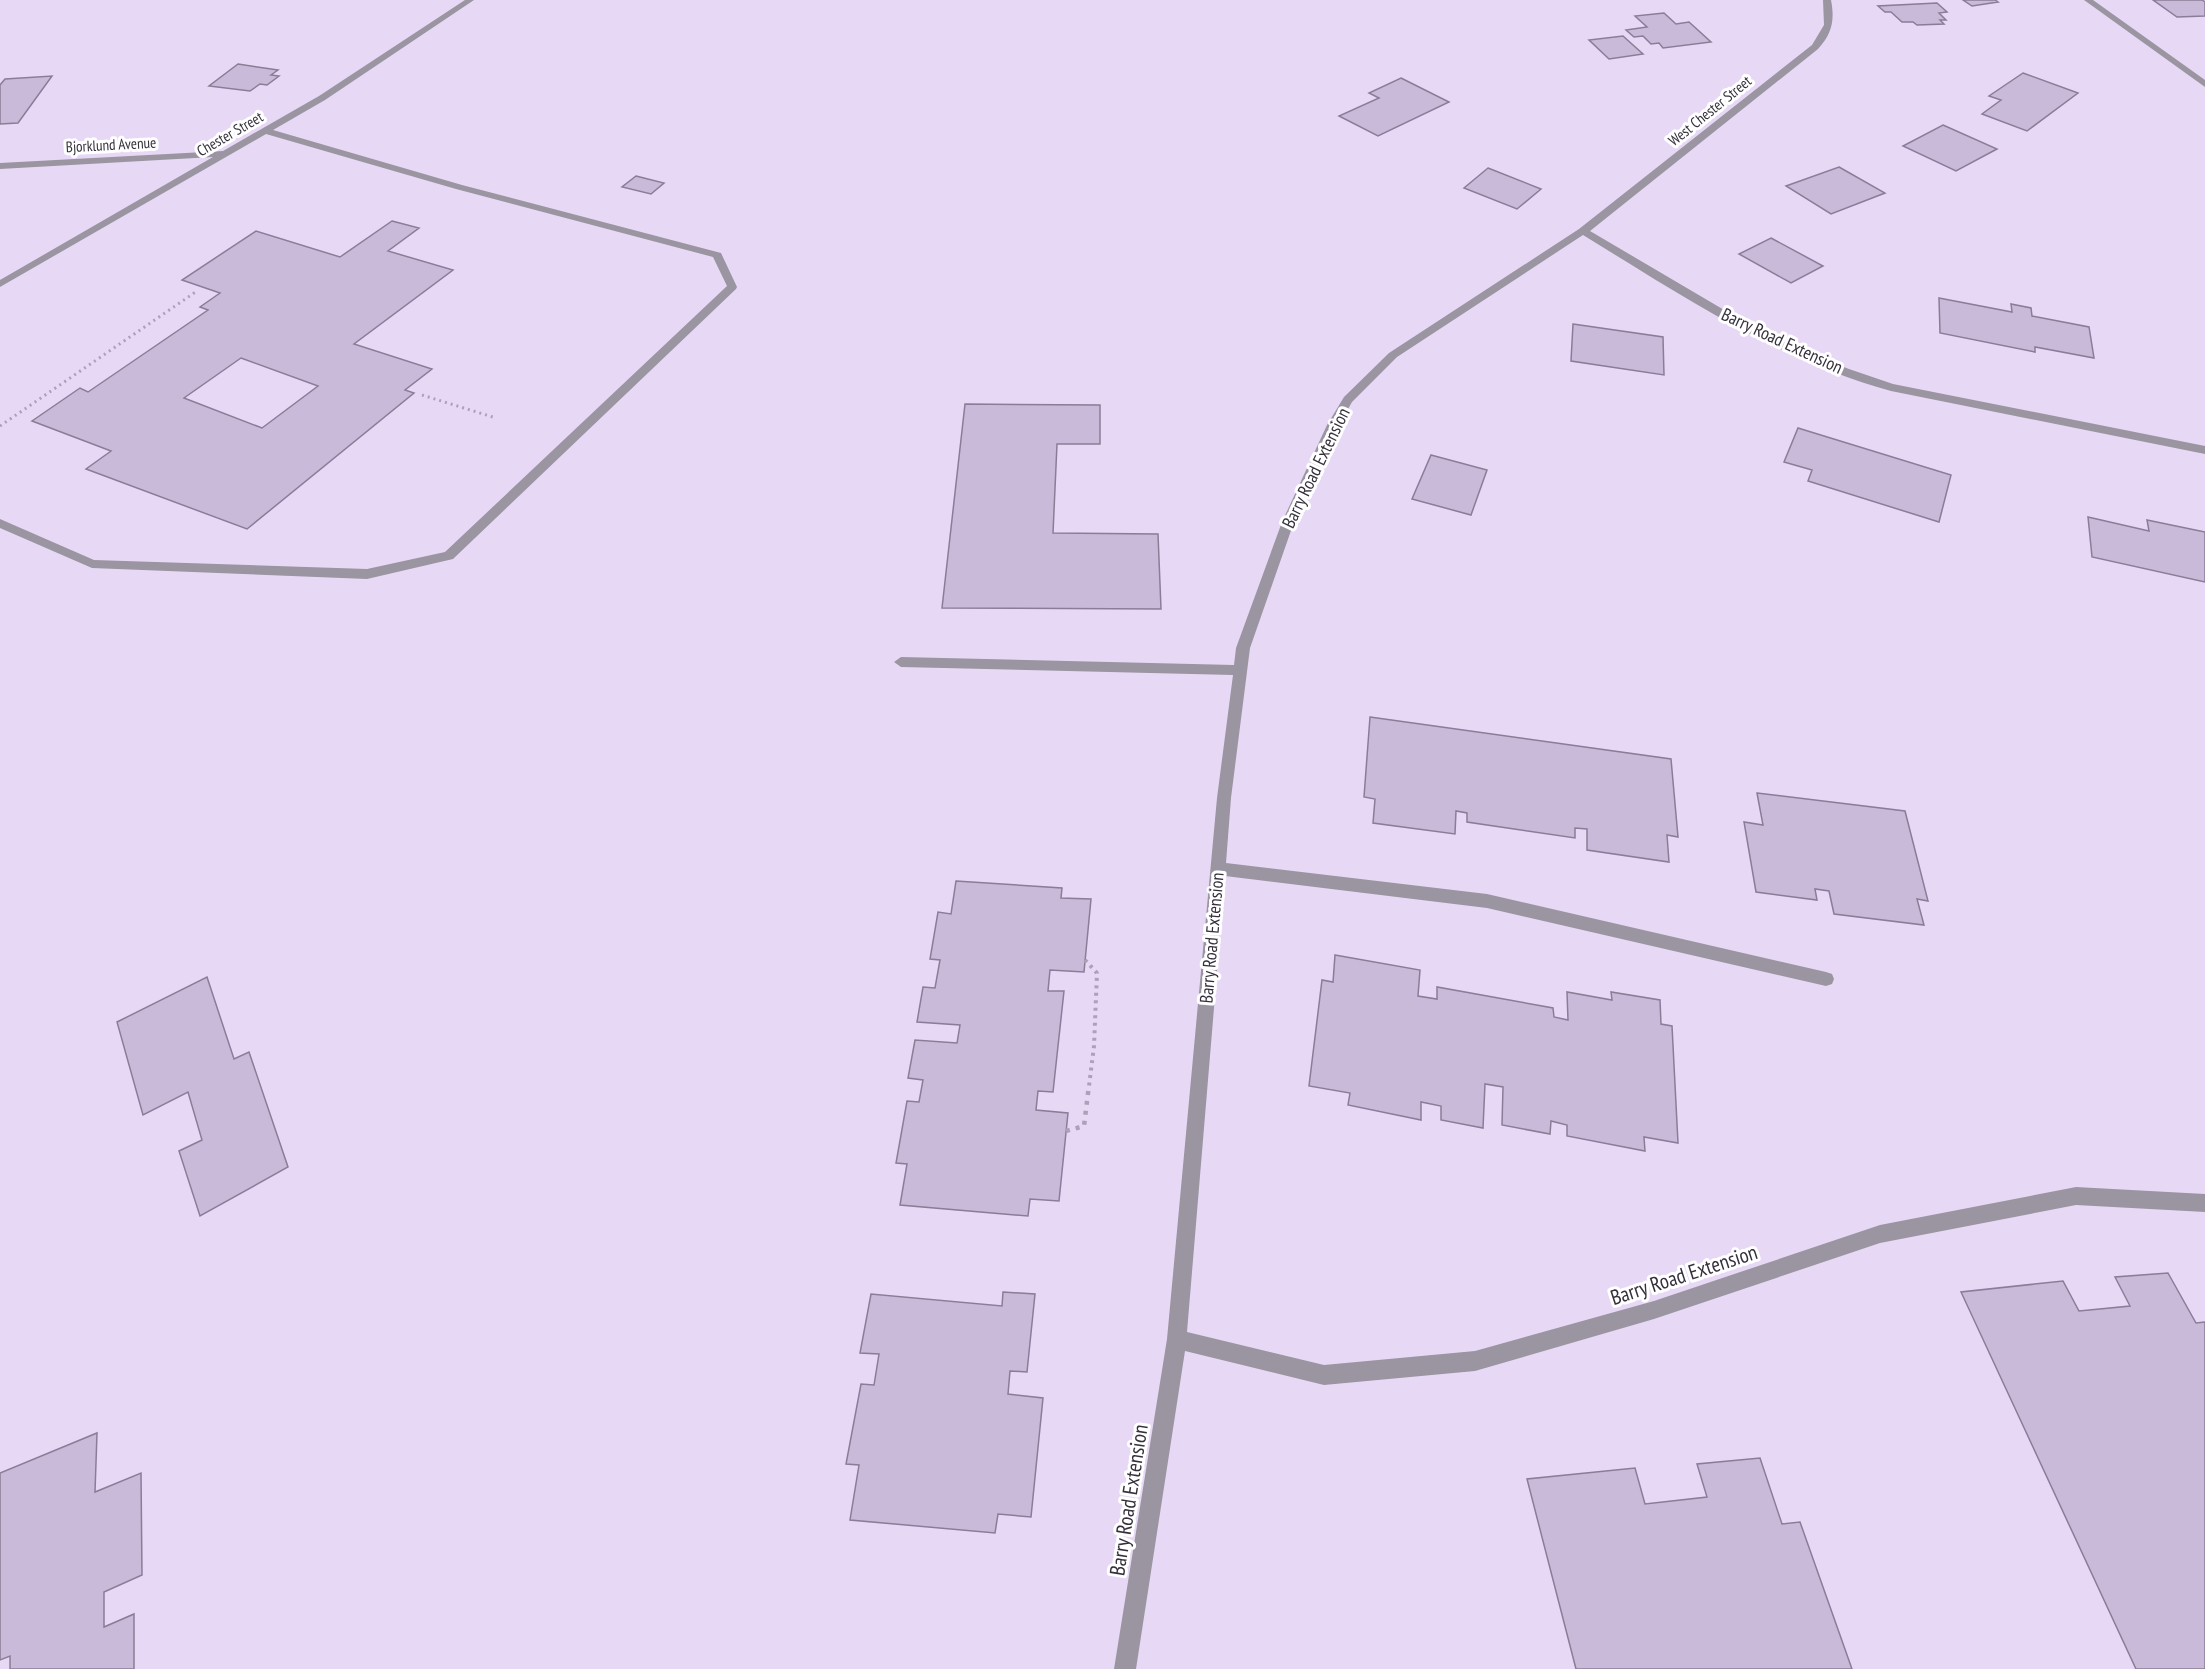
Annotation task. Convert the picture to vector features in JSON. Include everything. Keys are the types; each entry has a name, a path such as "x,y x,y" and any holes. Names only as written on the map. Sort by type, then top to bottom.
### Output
{"street":[{"name":"Chester Street","path":"0,284 322,98 470,0"},
{"name":"West Chester Street","path":"1583,231 1815,47 1830,27 1831,15 1827,0"},
{"path":"2088,0 2205,84"},
{"path":"0,523 92,564 366,574 449,556 732,287 717,255 459,187 265,131"},
{"name":"Bjorklund Avenue","path":"0,166 225,154"},
{"name":"Barry Road Extension","path":"1125,1669 1177,1339 1218,869 1239,670 1243,648 1288,522 1333,424 1348,400 1394,355 1583,231 1752,330 1842,371 1891,387 2205,450"},
{"path":"901,662 1239,670"},
{"path":"1218,869 1487,901 1826,979"},
{"name":"Barry Road Extension","path":"1177,1339 1324,1375 1475,1361 1624,1319 1880,1234 2076,1196 2205,1203"}],"path":[{"path":"0,426 197,291"},
{"path":"422,395 496,418"},
{"path":"1066,1131 1084,1126 1094,1046 1097,973 1085,960"}],"building":[{"path":"1963,0 1995,0 1998,2 1972,6"},
{"path":"2153,0 2202,0 2205,2 2205,16 2177,17"},
{"path":"1937,3 1947,12 1939,13 1946,20 1940,20 1944,24 1917,25 1913,22 1902,22 1891,12 1885,12 1878,6"},
{"path":"1664,13 1676,24 1689,22 1711,42 1663,48 1659,43 1651,44 1643,36 1634,37 1626,30 1647,27 1635,16"},
{"path":"1623,36 1643,54 1609,59 1589,40"},
{"path":"238,64 278,70 271,75 279,76 267,85 260,84 250,91 209,86"},
{"path":"2023,73 2078,93 2027,131 1982,114 2001,100 1989,96"},
{"path":"52,76 18,123 0,124 0,85 5,79"},
{"path":"1401,78 1449,102 1378,136 1339,116 1379,98 1369,93"},
{"path":"1943,125 1997,149 1956,171 1903,146"},
{"path":"1839,167 1885,193 1831,214 1786,186"},
{"path":"1488,168 1541,189 1517,209 1464,188"},
{"path":"636,176 664,183 651,194 622,187"},
{"path":"392,221 419,228 388,251 453,270 354,344 432,369 405,390 414,393 247,529 86,469 111,451 32,421 80,388 88,392 208,310 200,307 220,293 182,280 256,231 340,257","holes":["241,358 318,386 262,428 184,398"]},
{"path":"1771,238 1823,266 1791,283 1739,254"},
{"path":"1939,298 2012,312 2011,304 2031,308 2032,316 2089,327 2094,358 2035,347 2035,352 1940,333"},
{"path":"1573,324 1663,337 1664,375 1571,361"},
{"path":"965,404 1100,405 1100,444 1057,444 1053,533 1158,534 1161,609 942,608"},
{"path":"1798,428 1951,475 1939,522 1808,481 1812,470 1784,462"},
{"path":"1431,455 1487,470 1471,515 1412,499"},
{"path":"2088,517 2149,531 2147,520 2205,532 2205,582 2092,557"},
{"path":"1370,717 1671,759 1678,837 1667,835 1669,862 1587,850 1587,829 1575,828 1575,838 1467,822 1467,813 1456,811 1455,834 1373,823 1375,799 1364,797"},
{"path":"1757,793 1905,811 1928,901 1917,899 1924,925 1834,914 1829,891 1815,889 1817,900 1756,892 1744,822 1763,825"},
{"path":"956,881 1062,888 1061,898 1091,899 1084,972 1050,970 1048,991 1064,991 1053,1092 1038,1091 1036,1110 1068,1113 1059,1201 1030,1199 1028,1216 900,1205 907,1164 896,1163 907,1101 919,1102 923,1080 908,1078 915,1040 957,1043 960,1025 917,1022 923,987 935,988 940,960 930,959 938,912 951,914"},
{"path":"1335,955 1420,970 1418,996 1437,999 1437,987 1553,1008 1554,1017 1568,1020 1567,992 1612,1000 1611,992 1660,1000 1661,1024 1672,1026 1678,1143 1644,1137 1645,1151 1567,1136 1567,1125 1551,1121 1550,1134 1502,1125 1503,1087 1485,1084 1483,1128 1441,1120 1441,1106 1421,1102 1421,1120 1348,1105 1350,1093 1309,1086 1322,980 1333,982"},
{"path":"207,977 234,1059 249,1052 288,1167 200,1216 179,1151 202,1140 188,1092 143,1115 117,1022"},
{"path":"2168,1273 2196,1323 2205,1322 2205,1669 2136,1669 1961,1292 2063,1281 2079,1311 2130,1306 2115,1277"},
{"path":"1003,1292 1035,1294 1027,1372 1010,1371 1008,1394 1043,1398 1031,1517 998,1514 995,1533 850,1520 859,1465 846,1464 861,1384 874,1385 879,1354 860,1353 871,1294 1002,1306"},
{"path":"97,1433 95,1492 141,1473 142,1575 104,1592 104,1627 134,1614 134,1669 10,1669 10,1656 0,1660 0,1473"},
{"path":"1760,1458 1782,1524 1800,1522 1852,1669 1576,1669 1527,1479 1635,1468 1645,1504 1707,1497 1697,1464"}]}
